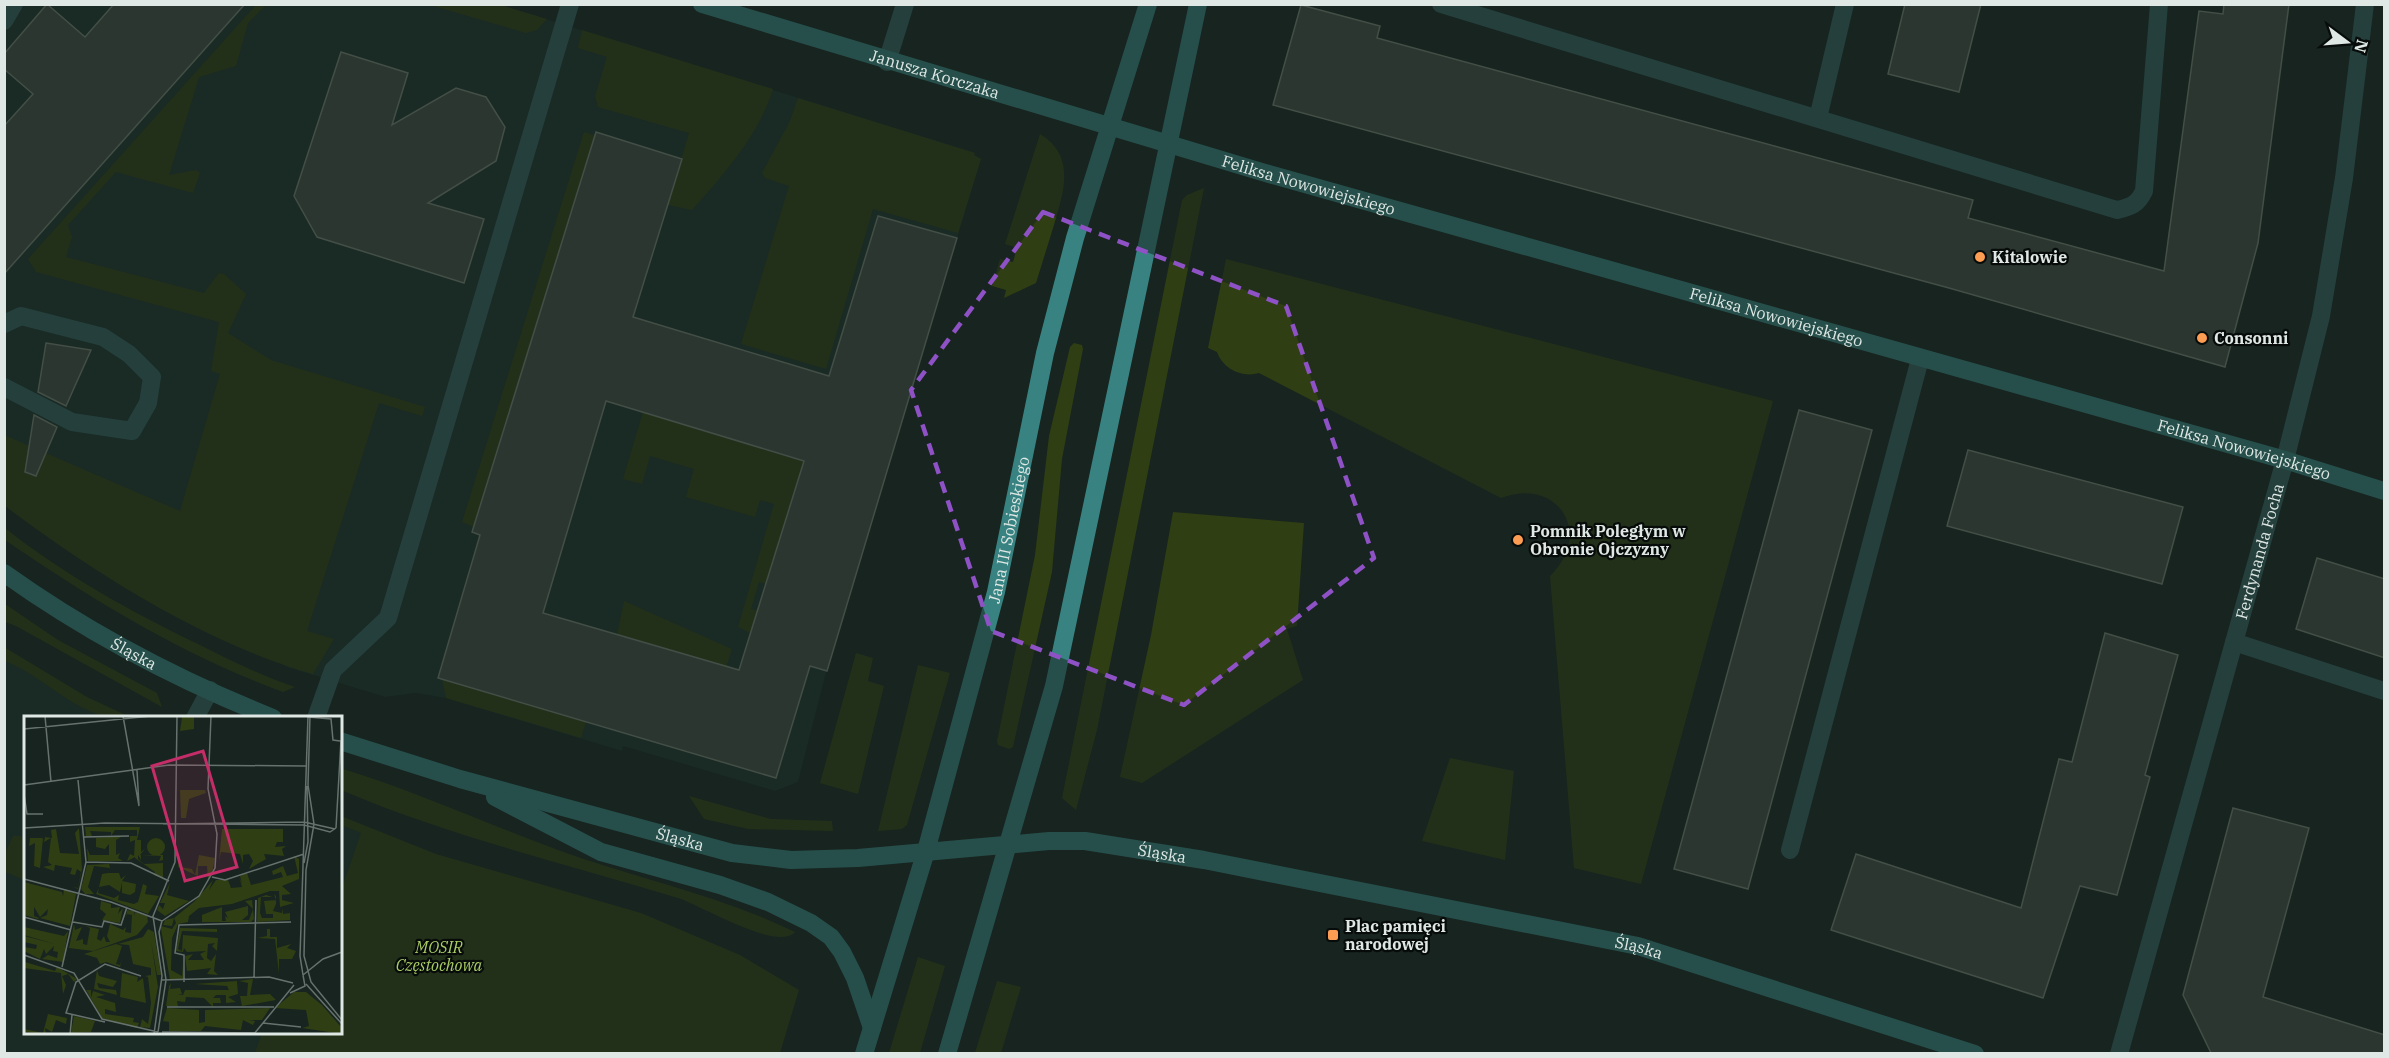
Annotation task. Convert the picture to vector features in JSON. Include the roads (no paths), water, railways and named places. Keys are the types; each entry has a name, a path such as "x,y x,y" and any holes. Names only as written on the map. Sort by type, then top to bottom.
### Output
{"street":[{"path":"4,21 14,4"},
{"path":"316,716 333,670 388,618 570,4"},
{"name":"Janusza Korczaka","path":"702,4 887,62 1166,144"},
{"path":"887,62 905,4"},
{"name":"Jana III Sobieskiego","path":"864,1053 926,851 996,592 1045,353 1075,238 1112,128 1148,4"},
{"path":"947,1053 1009,845 1062,651 1166,144 1198,4"},
{"path":"1441,4 2117,210 2130,207 2139,201 2144,191 2159,4"},
{"path":"1818,118 1845,4"},
{"name":"Ferdynanda Focha","path":"2119,1053 2285,460 2321,316 2344,178 2365,4"},
{"name":"Feliksa Nowowiejskiego","path":"1166,144 2285,460 2385,491"},
{"path":"4,324 21,316 103,337 129,354 152,377 148,403 132,431 72,422 4,387"},
{"path":"1790,850 1920,358"},
{"name":"Śląska","path":"4,573 86,627 153,664 271,716"},
{"path":"2234,642 2385,691"},
{"path":"196,716 210,690"},
{"name":"Śląska","path":"342,742 460,779 732,853 791,860 879,857 926,851 1085,841 1156,852 1638,946 1975,1053"},
{"path":"460,779 601,852 720,885 768,902 811,923 831,937 842,952 855,978 872,1028"}],"place":[{"name":"Kitalowie","path":"1980,257"},
{"name":"Consonni","path":"2202,338"},
{"name":"Pomnik Poległym w Obronie Ojczyzny","path":"1518,540"},
{"name":"Plac pamięci narodowej","path":"1333,935"}],"park label":[{"name":"MOSIR Częstochowa","path":"439,956"}]}
